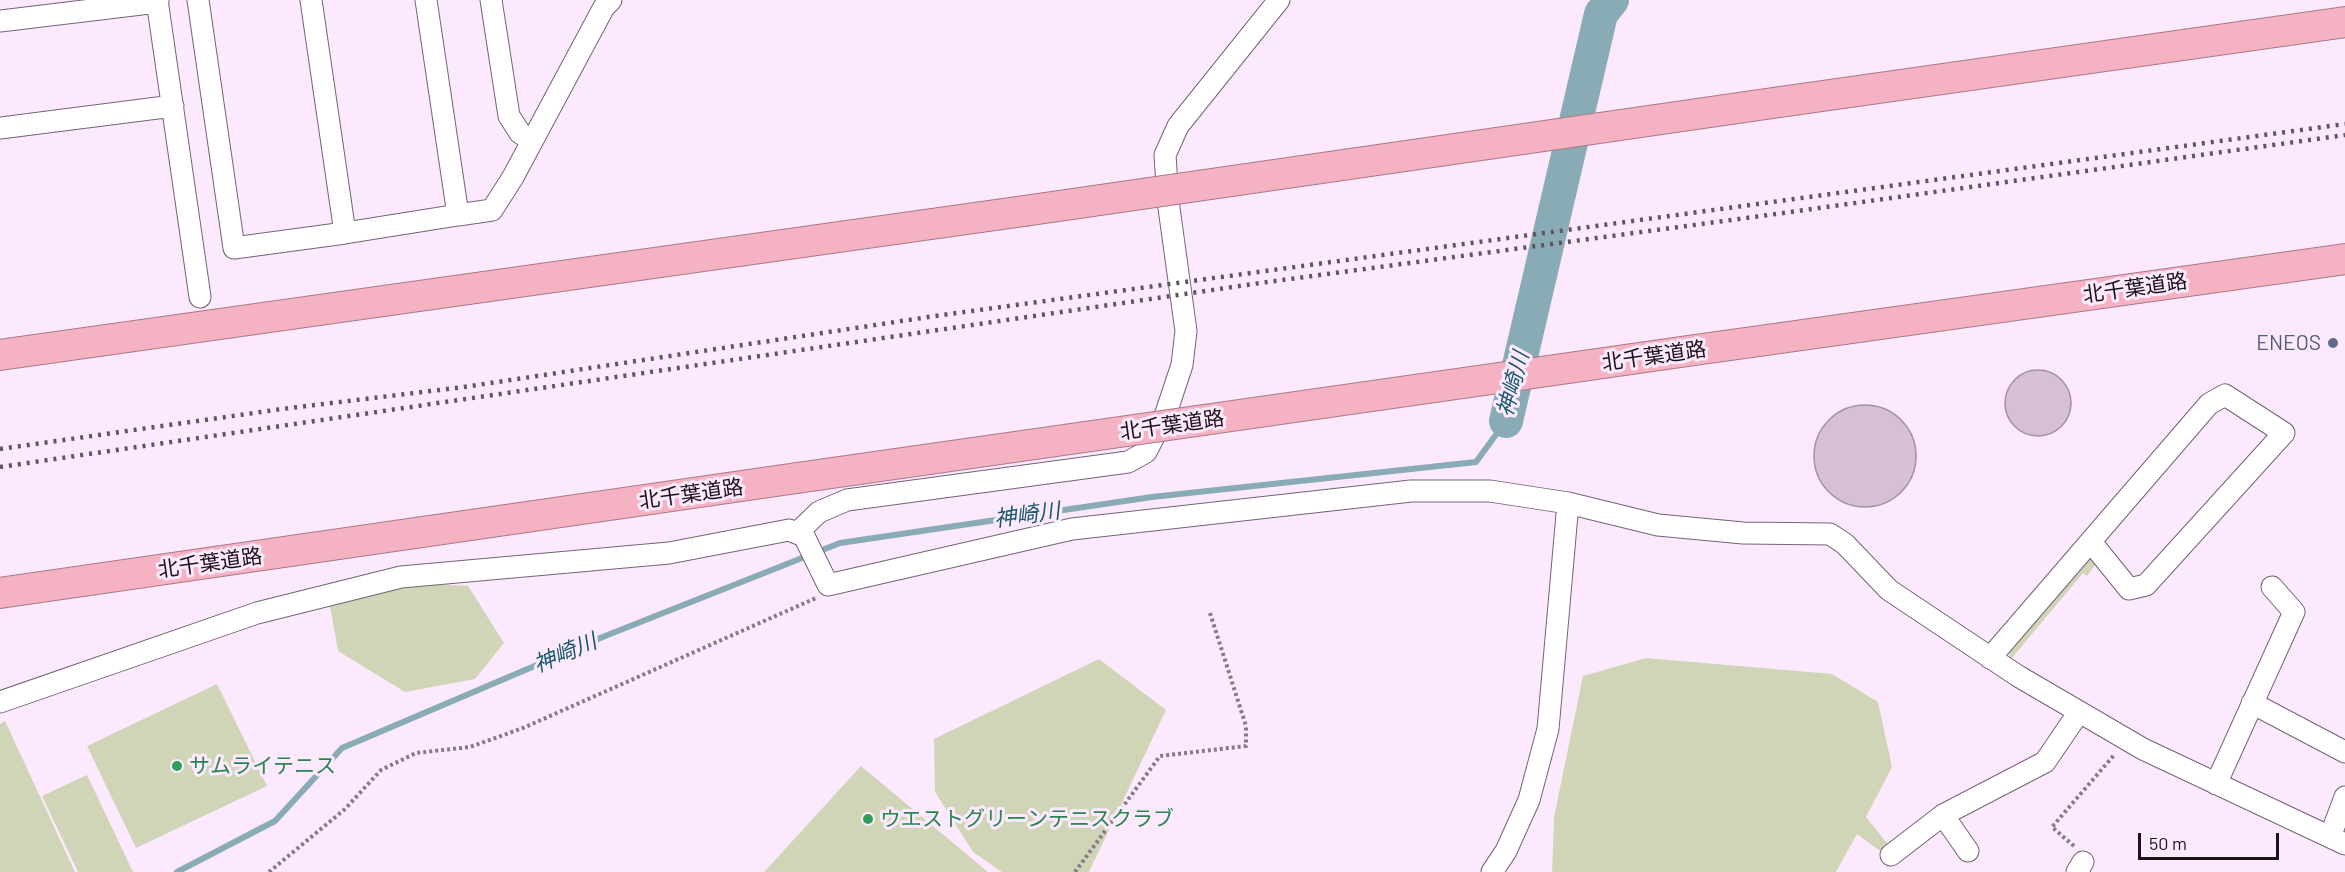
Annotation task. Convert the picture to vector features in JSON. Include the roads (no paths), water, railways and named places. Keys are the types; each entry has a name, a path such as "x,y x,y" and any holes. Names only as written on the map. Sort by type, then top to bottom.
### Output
{"highway":[{"path":"0,356 2345,22"},
{"name":"北千葉道路","path":"0,593 2345,259"}],"street":[{"path":"198,0 234,248 492,210 532,141 604,2"},
{"path":"311,0 345,233"},
{"path":"426,0 458,215"},
{"path":"491,0 509,116 520,133 532,141"},
{"path":"802,537 819,512 847,500 1128,462 1146,452 1166,413 1185,348 1186,331 1168,201 1165,155 1178,126 1278,0"},
{"path":"0,21 158,1 200,297"},
{"path":"0,128 173,106"},
{"path":"1990,658 2209,404 2225,395 2284,434 2146,585 2129,589 2091,542"},
{"path":"0,702 257,613 401,577 669,553 789,530 802,537 828,585 1072,529 1411,491 1490,491 1569,503 1658,525 1743,533 1830,534 1845,544 1889,590 1990,658 2128,740 2338,841 2345,797"},
{"path":"1492,872 1506,851 1529,800 1548,729 1569,503"},
{"path":"2216,784 2294,612 2272,586"},
{"path":"2252,703 2345,752"},
{"path":"1891,855 1943,815 2045,762 2079,712"},
{"path":"1943,815 1968,851"}],"waterway":[{"name":"神崎川","path":"1506,421 1601,14 1612,0"},
{"name":"神崎川","path":"177,872 275,821 342,748 605,636 840,543 1152,497 1476,462 1506,421"}],"railway":[{"path":"0,449 282,409 464,387 935,316 2345,124"},
{"path":"0,467 1260,283 2345,135"}],"place":[{"name":"ENEOS","path":"2333,343"},
{"name":"サムライテニス","path":"177,766"},
{"name":"ウエストグリーンテニスクラブ","path":"868,819"}]}
